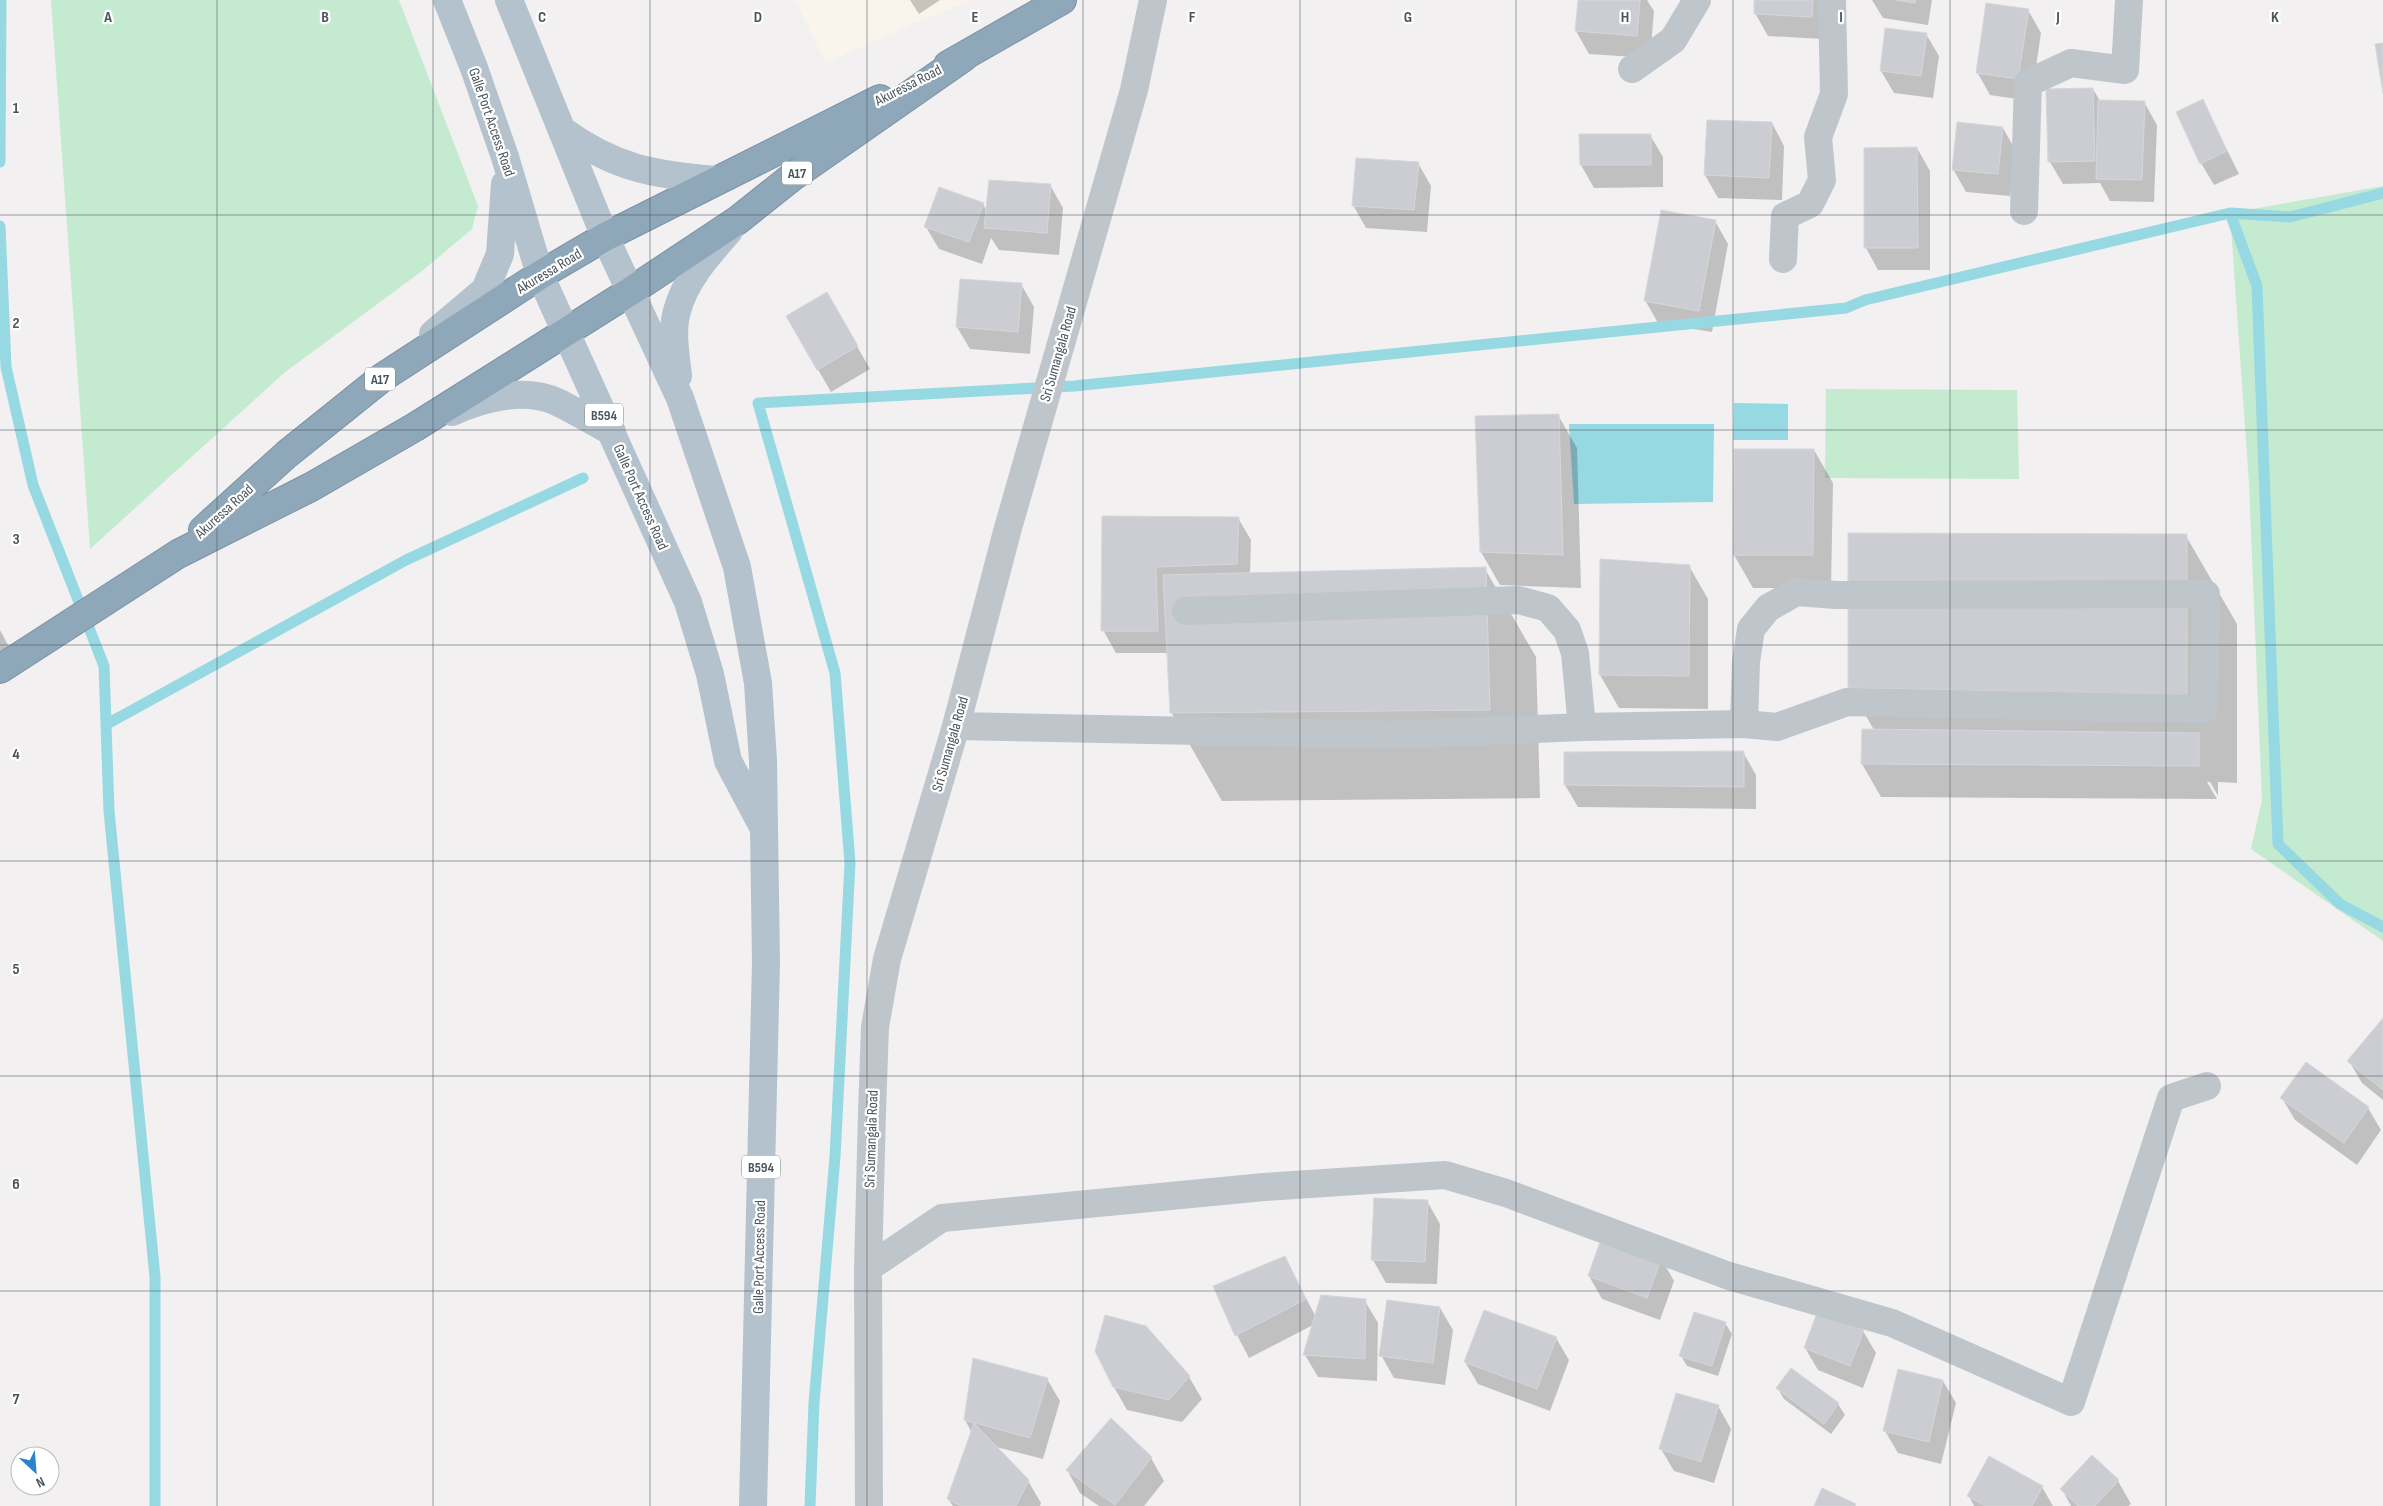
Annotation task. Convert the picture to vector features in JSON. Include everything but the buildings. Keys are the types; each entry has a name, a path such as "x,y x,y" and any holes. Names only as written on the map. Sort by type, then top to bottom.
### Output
{"highway":[{"name":"Akuressa Road","path":"178,554 287,454 382,377 540,275 605,237 964,57 1062,0"},
{"name":"Akuressa Road","path":"0,669 178,554 311,487 415,427 631,291 738,220 792,177 964,57"}],"main road":[{"name":"Galle Port Access Road","path":"447,0 505,157 540,275 688,602 710,674 728,761 764,828"},
{"name":"Galle Port Access Road","path":"509,0 605,237 680,398 737,567 758,683 763,761 766,962 753,1506"},
{"path":"562,130 586,148 632,168 671,176 717,180"},
{"path":"382,377 485,290 500,254 504,218 505,157"},
{"path":"680,398 675,344 676,311 696,269 738,220"},
{"path":"415,427 482,399 520,395 555,401 612,432"}],"street":[{"name":"Sri Sumangala Road","path":"869,1506 868,1268 876,1027 887,959 956,726 1008,528 1062,344 1086,251 1134,90 1153,0"},
{"path":"1632,69 1674,40 1697,0"},
{"path":"1783,259 1785,216 1810,204 1822,180 1818,137 1834,94 1832,0"},
{"path":"2024,211 2028,83 2071,63 2124,70 2129,0"},
{"path":"956,726 1389,735 1582,727 1744,724 1777,726 1847,702 2204,709 2206,594 1836,595 1796,592 1768,608 1751,629 1746,662 1744,724"},
{"path":"1186,611 1518,600 1548,608 1567,630 1575,653 1582,727"},
{"path":"868,1268 942,1218 1264,1187 1445,1175 1506,1193 1729,1276 1892,1323 2071,1402 2171,1098 2207,1086"}],"shaded area":[{"path":"795,0 973,0 916,22 826,63"}],"green space":[{"path":"51,0 399,0 478,206 472,229 422,271 284,373 90,549"},
{"path":"2383,186 2383,941 2251,849 2262,800 2249,484 2230,213"},
{"path":"1826,389 2017,390 2019,479 1825,478"}],"water":[{"path":"1734,403 1788,404 1788,440 1733,440"},
{"path":"1569,424 1714,424 1713,502 1574,504"}],"waterway":[{"path":"0,162 1,0"},
{"path":"810,1506 814,1403 835,1157 850,863 835,673 758,403 1074,386 1846,308 1865,300 2230,213 2290,217 2383,193"},
{"path":"2230,213 2257,286 2278,844 2340,904 2383,927"},
{"path":"0,226 6,367 33,485 104,666 109,811 155,1277 155,1506"},
{"path":"107,724 406,560 583,478"}]}
